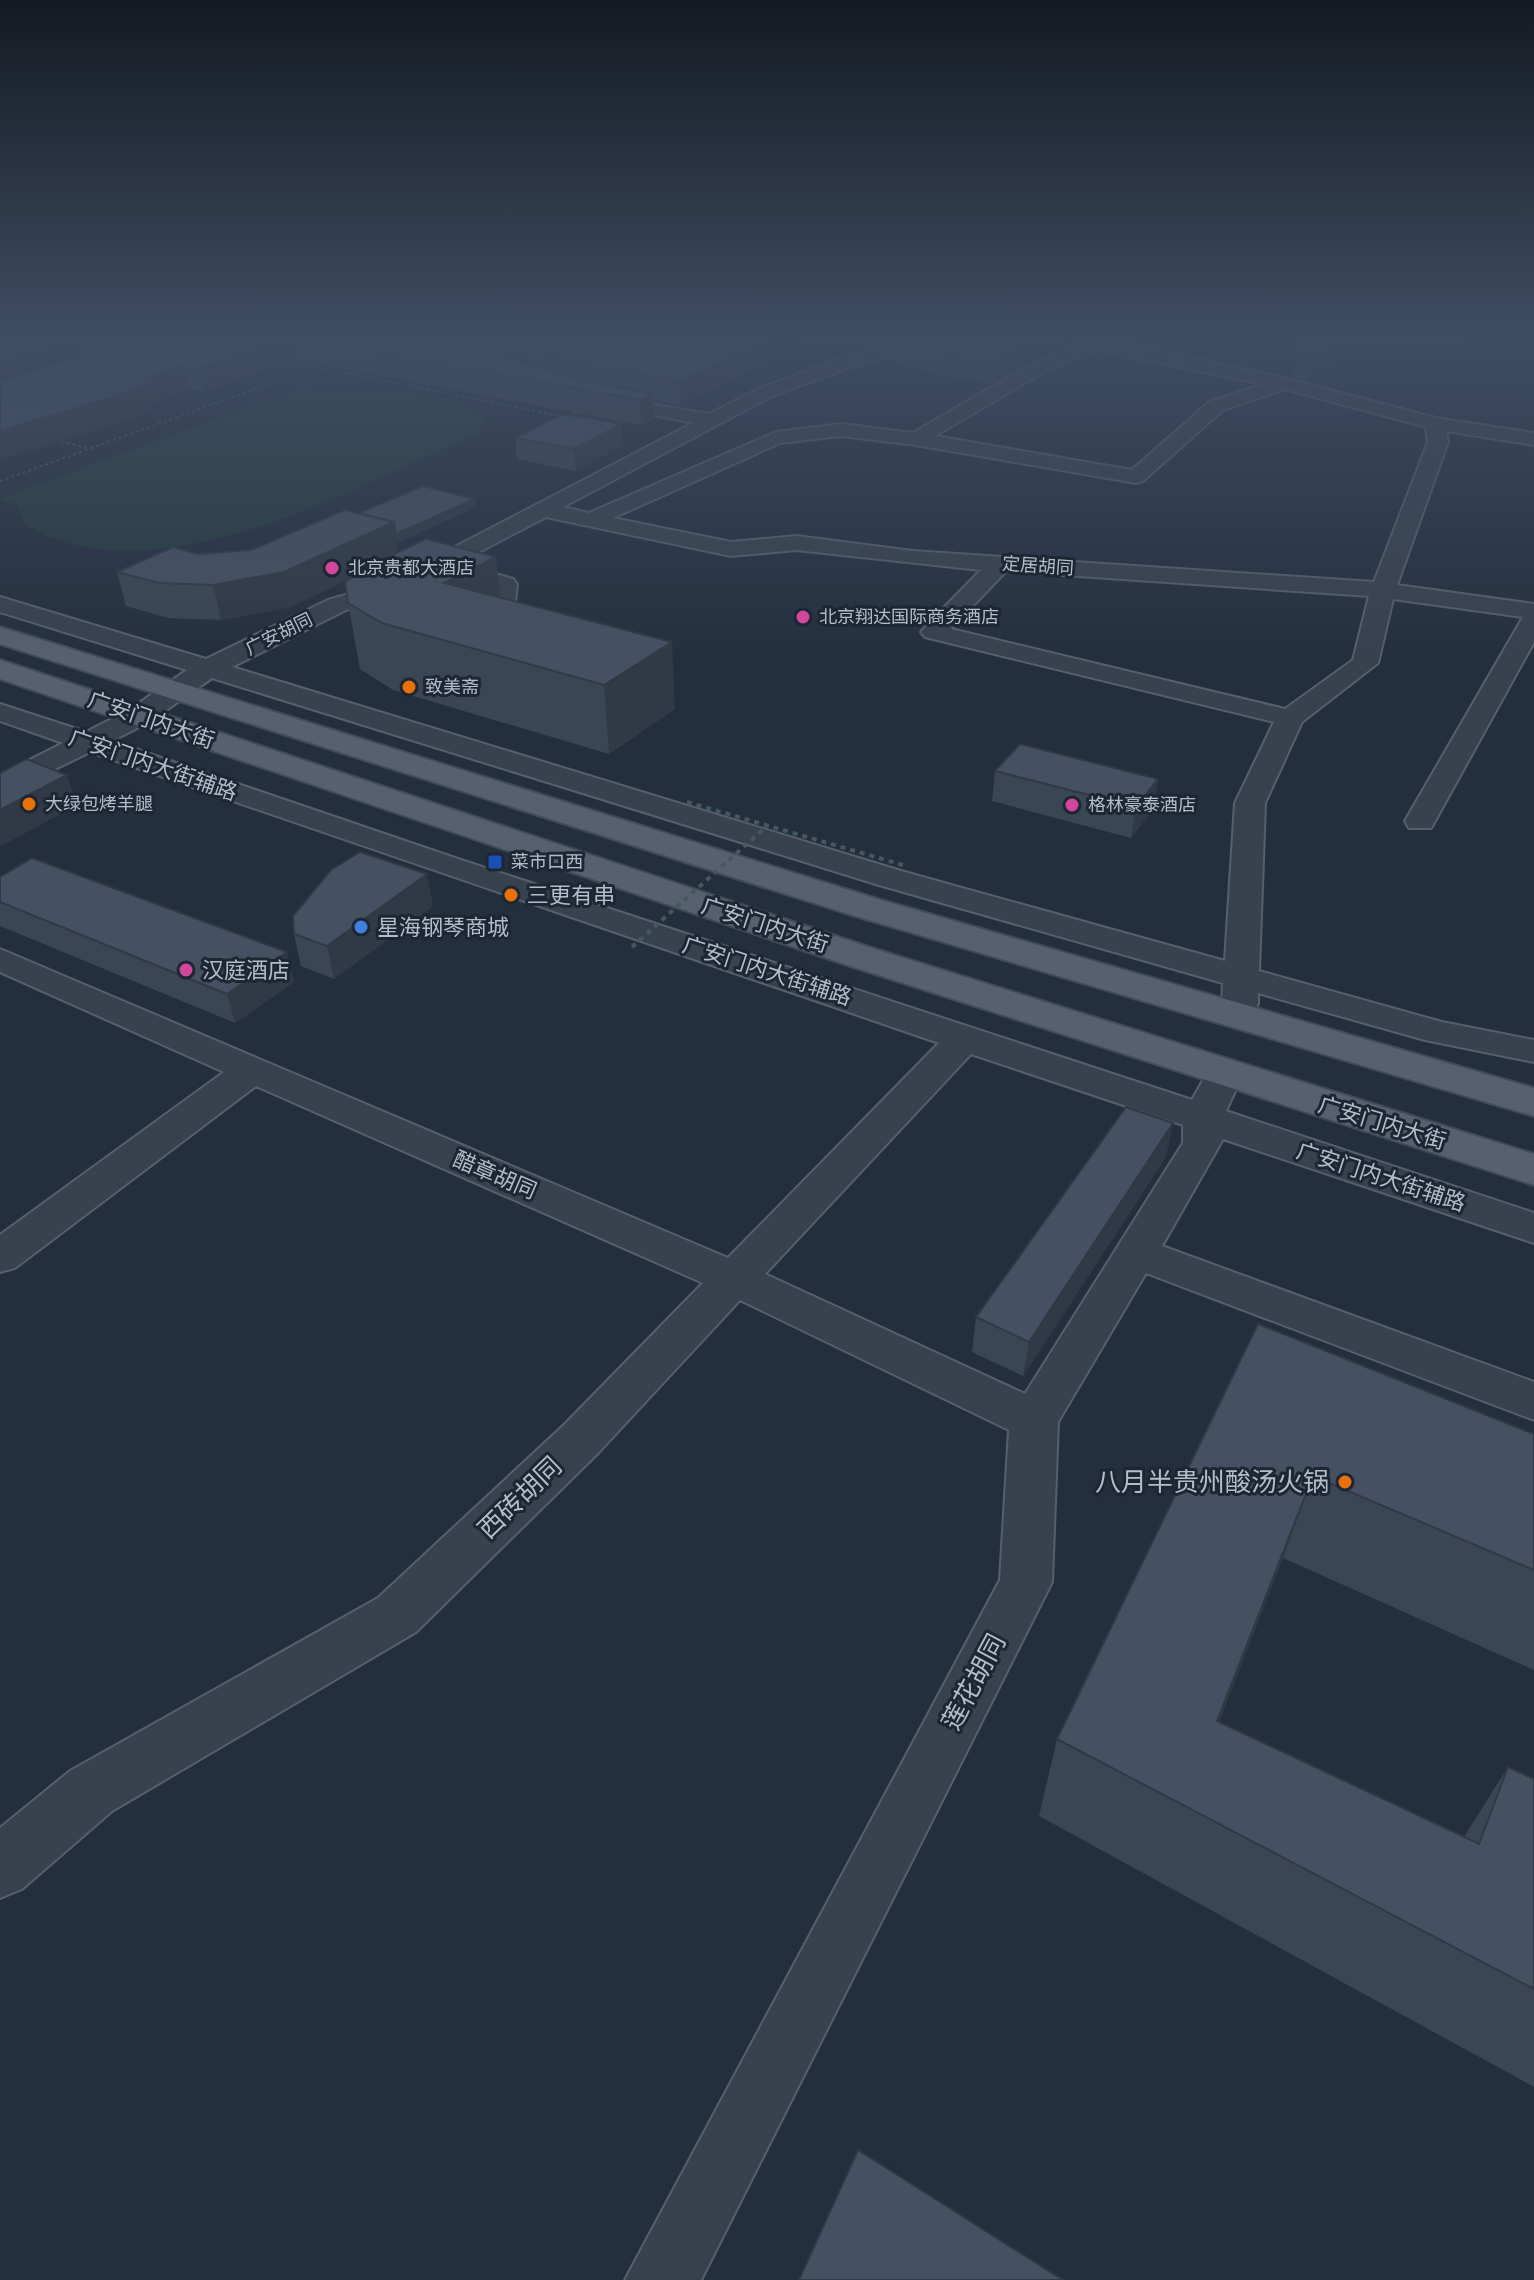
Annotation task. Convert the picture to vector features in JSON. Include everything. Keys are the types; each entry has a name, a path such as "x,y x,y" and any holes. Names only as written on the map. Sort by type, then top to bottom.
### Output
{"main road":[{"name":"广安门内大街","path":"2,615 36,647 196,686 868,908 1534,1102"},
{"name":"广安门内大街","path":"0,669 1214,1096 1534,1170"}],"street":[{"name":"广安胡同","path":"0,787 196,686 337,605 392,589 666,443"},
{"path":"590,520 764,443"},
{"path":"941,443 1136,477 1174,443"},
{"path":"1239,1016 1250,803 1290,718 1365,663 1383,590 1437,443"},
{"name":"定居胡同","path":"545,510 731,549 796,543 913,558 1383,590 1534,611"},
{"path":"1001,563 934,632 1290,718"},
{"path":"439,564 505,584 503,604 551,641"},
{"name":"广安胡同","path":"269,667 366,615 392,589"},
{"path":"2,615 196,686 269,667 861,869 1241,979 1438,1032 1534,1051"},
{"path":"1420,821 1534,619"},
{"name":"广安门内大街辅路","path":"0,712 441,864 966,1037 1214,1096 1534,1228"},
{"name":"醋章胡同","path":"0,959 737,1280 1034,1420"},
{"name":"西砖胡同","path":"0,1867 91,1791 397,1615 581,1439 737,1280 966,1037"},
{"path":"0,1257 252,1070"},
{"name":"莲花胡同","path":"662,2280 1026,1582 1034,1420 1203,1143 1214,1096"},
{"path":"1136,1253 1534,1401"}],"path":[{"path":"67,443 90,449"},
{"path":"0,481 105,443"},
{"path":"687,802 903,865"},
{"path":"632,947 769,824"}],"green space":[{"path":"150,443 455,443 315,506 254,528 193,544 132,551 76,545 25,524 17,505 0,499"}],"building":[{"path":"544,443 585,443 574,449"},
{"path":"423,486 475,499 396,534 394,522 359,513"},
{"path":"345,510 394,522 284,572 213,585 159,583 117,572 173,547 198,554 251,550"},
{"path":"426,539 496,557 444,583 672,642 604,685 382,623 348,603 345,582 369,566"},
{"path":"1020,744 1158,779 1136,807 995,771"},
{"path":"26,759 67,775 0,810 0,773"},
{"path":"360,852 427,874 327,946 294,934 293,916 331,870"},
{"path":"32,858 287,952 227,994 0,902 0,877"},
{"path":"1126,1107 1173,1123 1029,1342 976,1317"},
{"path":"1258,1324 1534,1434 1534,1570 1313,1476 1217,1721 1479,1844 1508,1767 1534,1779 1534,1989 1057,1739"},
{"path":"858,2150 1063,2280 799,2280"}],"place":[{"name":"北京贵都大酒店","path":"332,568"},
{"name":"北京翔达国际商务酒店","path":"803,617"},
{"name":"致美斋","path":"409,687"},
{"name":"大绿包烤羊腿","path":"29,804"},
{"name":"格林豪泰酒店","path":"1072,805"},
{"name":"菜市口西","path":"495,862"},
{"name":"三更有串","path":"511,895"},
{"name":"星海钢琴商城","path":"361,927"},
{"name":"汉庭酒店","path":"186,970"},
{"name":"八月半贵州酸汤火锅","path":"1345,1482"}]}
